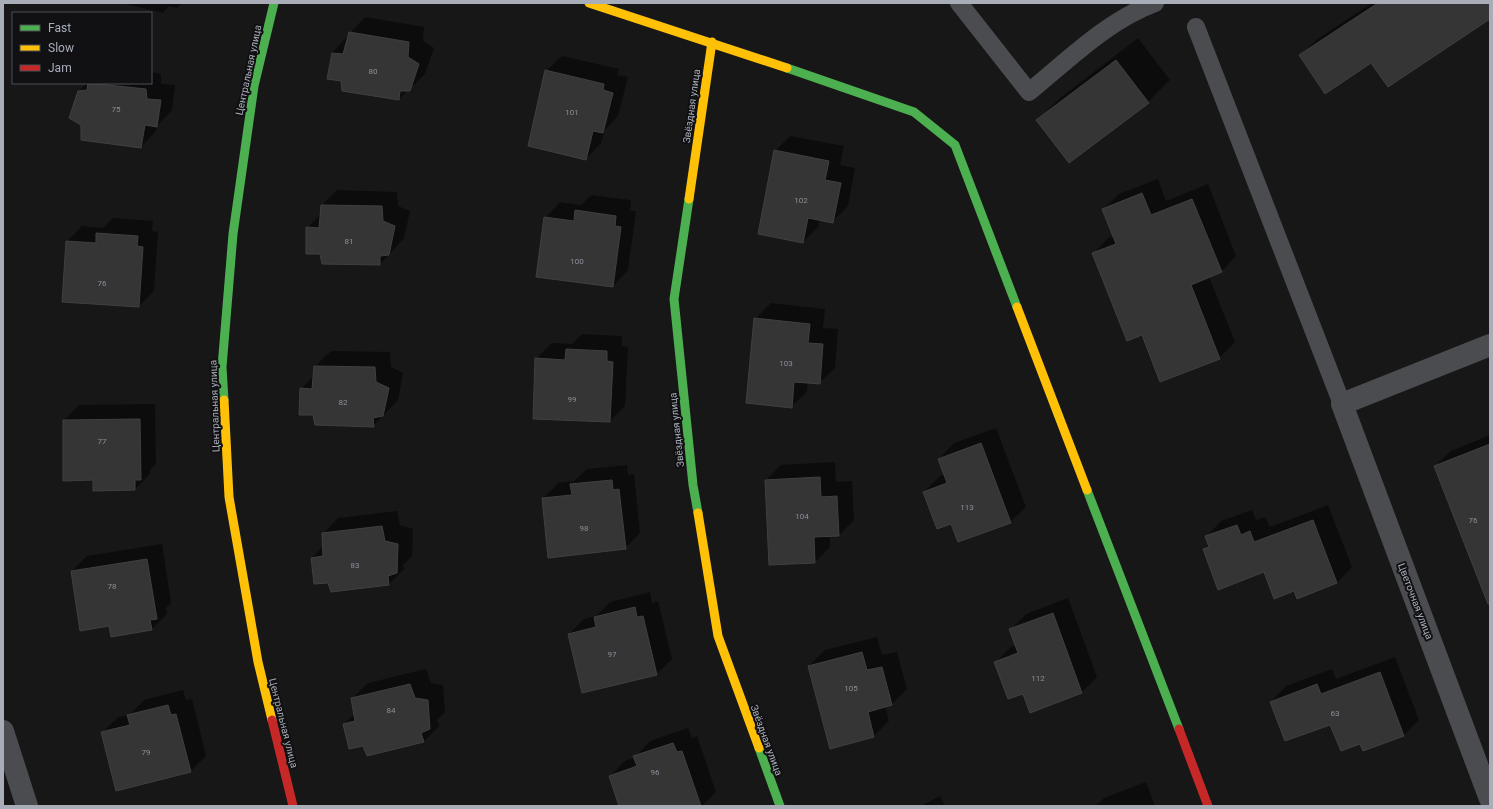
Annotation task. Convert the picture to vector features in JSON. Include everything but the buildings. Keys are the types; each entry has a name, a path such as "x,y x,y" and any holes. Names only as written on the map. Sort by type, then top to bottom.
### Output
{"street":[{"name":"Центральная улица","path":"274,3 254,86 235,218 222,367 229,497 258,662 293,806"},
{"path":"589,3 712,42 914,112 955,145 1208,806"},
{"name":"Звёздная улица","path":"712,42 674,299 693,485 718,636 780,806"},
{"path":"1342,404 1490,345"},
{"name":"Цветочная улица","path":"1342,404 1490,799"},
{"path":"3,731 27,806"}],"lane":[{"path":"959,3 1028,92 1117,21 1140,8 1155,3"},
{"path":"1196,27 1342,404"}],"traffic: fast":[{"path":"224,400 222,367 233,234 254,86 274,3"},
{"path":"787,68 914,112 955,145 1017,307"},
{"path":"689,199 674,299 693,485 698,513"},
{"path":"1087,490 1179,729"},
{"path":"759,748 780,806"}],"traffic: slow":[{"path":"589,3 787,68"},
{"path":"689,199 712,42"},
{"path":"1017,307 1087,490"},
{"path":"224,400 229,497 258,662 272,720"},
{"path":"698,513 718,636 759,748"}],"traffic: jam":[{"path":"272,720 293,806"},
{"path":"1179,729 1208,806"}]}
